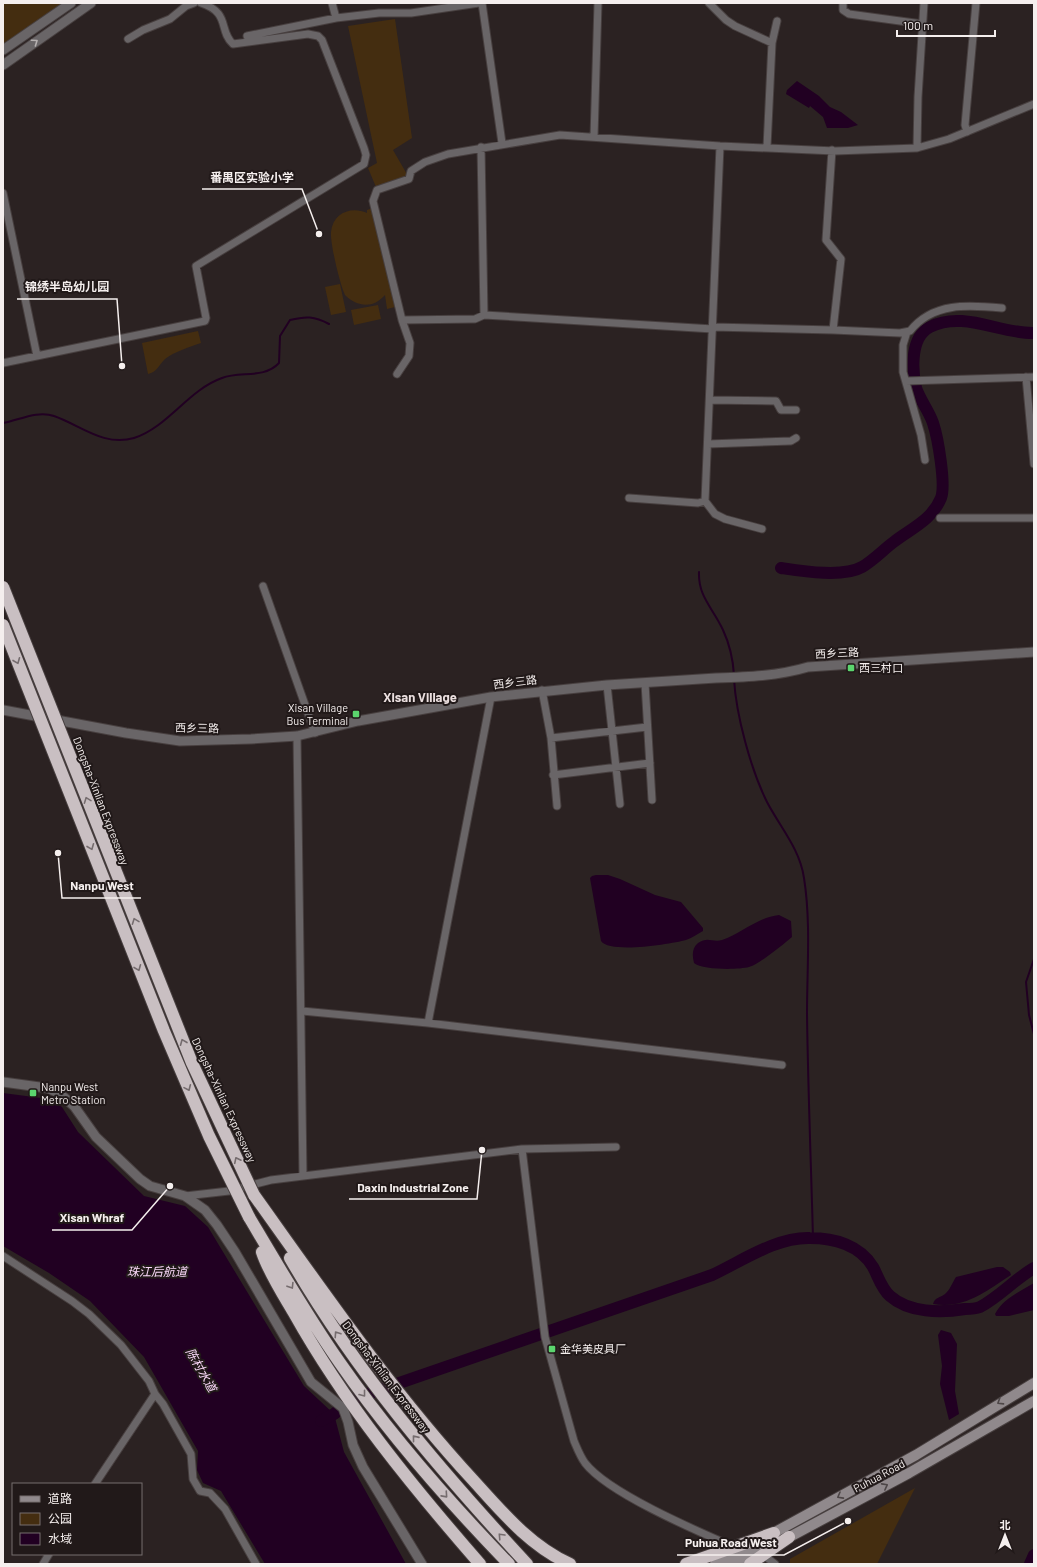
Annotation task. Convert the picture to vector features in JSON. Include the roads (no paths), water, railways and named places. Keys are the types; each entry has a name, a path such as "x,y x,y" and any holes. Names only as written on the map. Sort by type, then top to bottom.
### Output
{"highway":[{"name":"Dongsha-Xinlian Expressway","path":"3,587 189,1056 219,1124 254,1195 314,1298 374,1386 439,1466 527,1564"},
{"path":"3,625 164,1031 209,1136 249,1217 317,1328 358,1387 429,1478 509,1564"},
{"path":"254,1195 343,1321 434,1436 497,1507 525,1535 548,1553 570,1564"},
{"path":"249,1217 264,1256 300,1324 356,1410 398,1466 480,1564"},
{"path":"686,1564 737,1548 774,1533"},
{"path":"750,1564 762,1553 789,1537"}],"main road":[{"name":"Puhua Road","path":"774,1533 916,1455 1034,1383"},
{"name":"Puhua Road","path":"789,1537 915,1470 1034,1401"},
{"path":"715,1564 737,1548"},
{"path":"731,1564 762,1553"}],"street":[{"path":"3,50 71,3"},
{"path":"3,64 91,3"},
{"path":"128,39 143,30 170,20 186,6 194,3"},
{"path":"3,363 205,321 206,318 196,266 364,164 366,154 364,148 322,40 318,36 308,34 233,44 228,39 224,25 217,12 210,6 201,3"},
{"path":"332,3 336,18"},
{"path":"247,36 336,18 379,12 410,13 478,3"},
{"path":"482,3 502,143"},
{"path":"594,138 598,3"},
{"path":"708,3 726,20 735,26 772,43"},
{"path":"843,3 843,10 849,14 922,24"},
{"path":"917,148 918,97 924,3"},
{"path":"967,132 966,126 976,3"},
{"path":"767,147 772,43 777,21"},
{"path":"397,374 409,356 410,343 402,320 373,201 377,190 408,179 411,172 425,162 448,154 502,143 560,135 720,146 832,150 917,148 950,139 1034,104"},
{"path":"720,146 705,501 715,514 725,519 762,529"},
{"path":"481,148 484,315"},
{"path":"832,150 826,240 841,259 833,330"},
{"path":"3,193 6,222 37,356"},
{"path":"925,460 921,435 903,372 903,345 907,332 931,313 956,306 1002,308"},
{"path":"402,320 475,319 484,315 713,328 833,330 878,333 907,332"},
{"path":"1026,377 1034,464"},
{"path":"906,381 1034,377"},
{"path":"710,400 776,401 781,410 796,410"},
{"path":"708,444 791,441 796,438"},
{"path":"629,498 698,503 705,501"},
{"path":"940,518 1034,518"},
{"path":"263,586 315,733"},
{"name":"西乡三路","path":"3,710 126,733 180,741 297,736 315,733 358,721 491,696 542,690 716,678 743,678 786,673 808,667 1034,652"},
{"path":"645,683 652,800"},
{"path":"607,685 620,804"},
{"path":"542,690 551,738 556,806"},
{"path":"428,1023 491,696"},
{"path":"551,738 647,727"},
{"path":"297,736 302,1011 303,1176"},
{"path":"553,775 650,763"},
{"path":"302,1011 428,1023 782,1065"},
{"path":"3,1082 47,1088 59,1092 74,1106 96,1137 140,1179 150,1186 185,1196 205,1210 217,1225 311,1382 343,1408 353,1445 363,1467 422,1564"},
{"path":"185,1196 229,1191 261,1182 303,1176 522,1150 616,1147"},
{"path":"522,1150 541,1317 545,1338 574,1441 585,1464 607,1482 644,1504 737,1548"},
{"path":"3,1256 88,1314 121,1345 149,1380 155,1394 163,1404 191,1454 194,1479 200,1491 210,1493 225,1509 256,1564"},
{"path":"96,1483 155,1394"},
{"path":"762,1553 775,1564"},
{"path":"43,1564 48,1555"}],"water":[{"path":"797,81 819,96 830,107 841,112 858,125 848,128 827,128 823,117 810,106 809,108 786,94 787,90"},
{"path":"596,875 608,875 655,895 681,902 703,928 703,931 686,940 668,944 641,947 616,947 607,945 601,941 590,878"},
{"path":"779,915 791,921 792,937 771,954 753,965 744,968 729,969 704,967 694,963 694,949 698,943 705,940 722,940 757,922 771,916"},
{"name":"珠江后航道","path":"3,1093 49,1099 62,1107 78,1132 144,1196 185,1206 208,1227 304,1386 334,1414 344,1452 406,1564 265,1564 221,1491 203,1483 197,1470 198,1451 144,1357 90,1301 49,1273 3,1246"},
{"path":"997,1267 1003,1267 1010,1272 1011,1275 983,1293 965,1302 944,1305 933,1304 936,1299 947,1292 956,1277"},
{"path":"1034,1283 1034,1310 1009,1316 996,1316 995,1314 1002,1304"},
{"path":"941,1330 951,1333 957,1344 955,1391 959,1414 949,1420 940,1384 942,1366 938,1335"}],"waterway":[{"path":"3,423 28,416 48,414 92,434 112,440 134,438 157,426 188,399 210,384 229,376 259,373 273,368 279,363 280,336 290,320 310,318 319,319 329,324"},
{"path":"781,568 799,571 833,573 854,570 862,567 921,523 937,506 941,498 943,483 939,450 933,423 916,388 913,363 916,346 923,332 930,327 943,322 955,321 1034,333"},
{"path":"699,572 701,589 728,641 734,675"},
{"path":"734,679 741,725 755,774 767,802 794,848 802,867 804,878 808,929 807,1014 813,1238"},
{"path":"1034,959 1026,982 1029,1015 1034,1034"},
{"path":"321,1421 334,1414 353,1399 712,1275 760,1251 785,1241 819,1238 837,1241 854,1248 868,1259 882,1286 890,1296 898,1302 916,1309 946,1311 980,1307 1034,1268"},
{"path":"1030,1564 1034,1555"}],"place":[{"name":"番禺区实验小学","path":"319,234"},
{"name":"锦绣半岛幼儿园","path":"122,366"},
{"name":"西三村口","path":"851,668"},
{"name":"Xisan Village Bus Terminal","path":"356,714"},
{"name":"Nanpu West","path":"58,853"},
{"name":"Nanpu West Metro Station","path":"33,1093"},
{"name":"Daxin Industrial Zone","path":"482,1150"},
{"name":"Xisan Whraf","path":"170,1186"},
{"name":"金华美皮具厂","path":"552,1349"},
{"name":"Puhua Road West","path":"848,1521"}],"district":[{"name":"Xisan Village","path":"420,697"}],"water label":[{"name":"陈村水道","path":"201,1370"}]}
